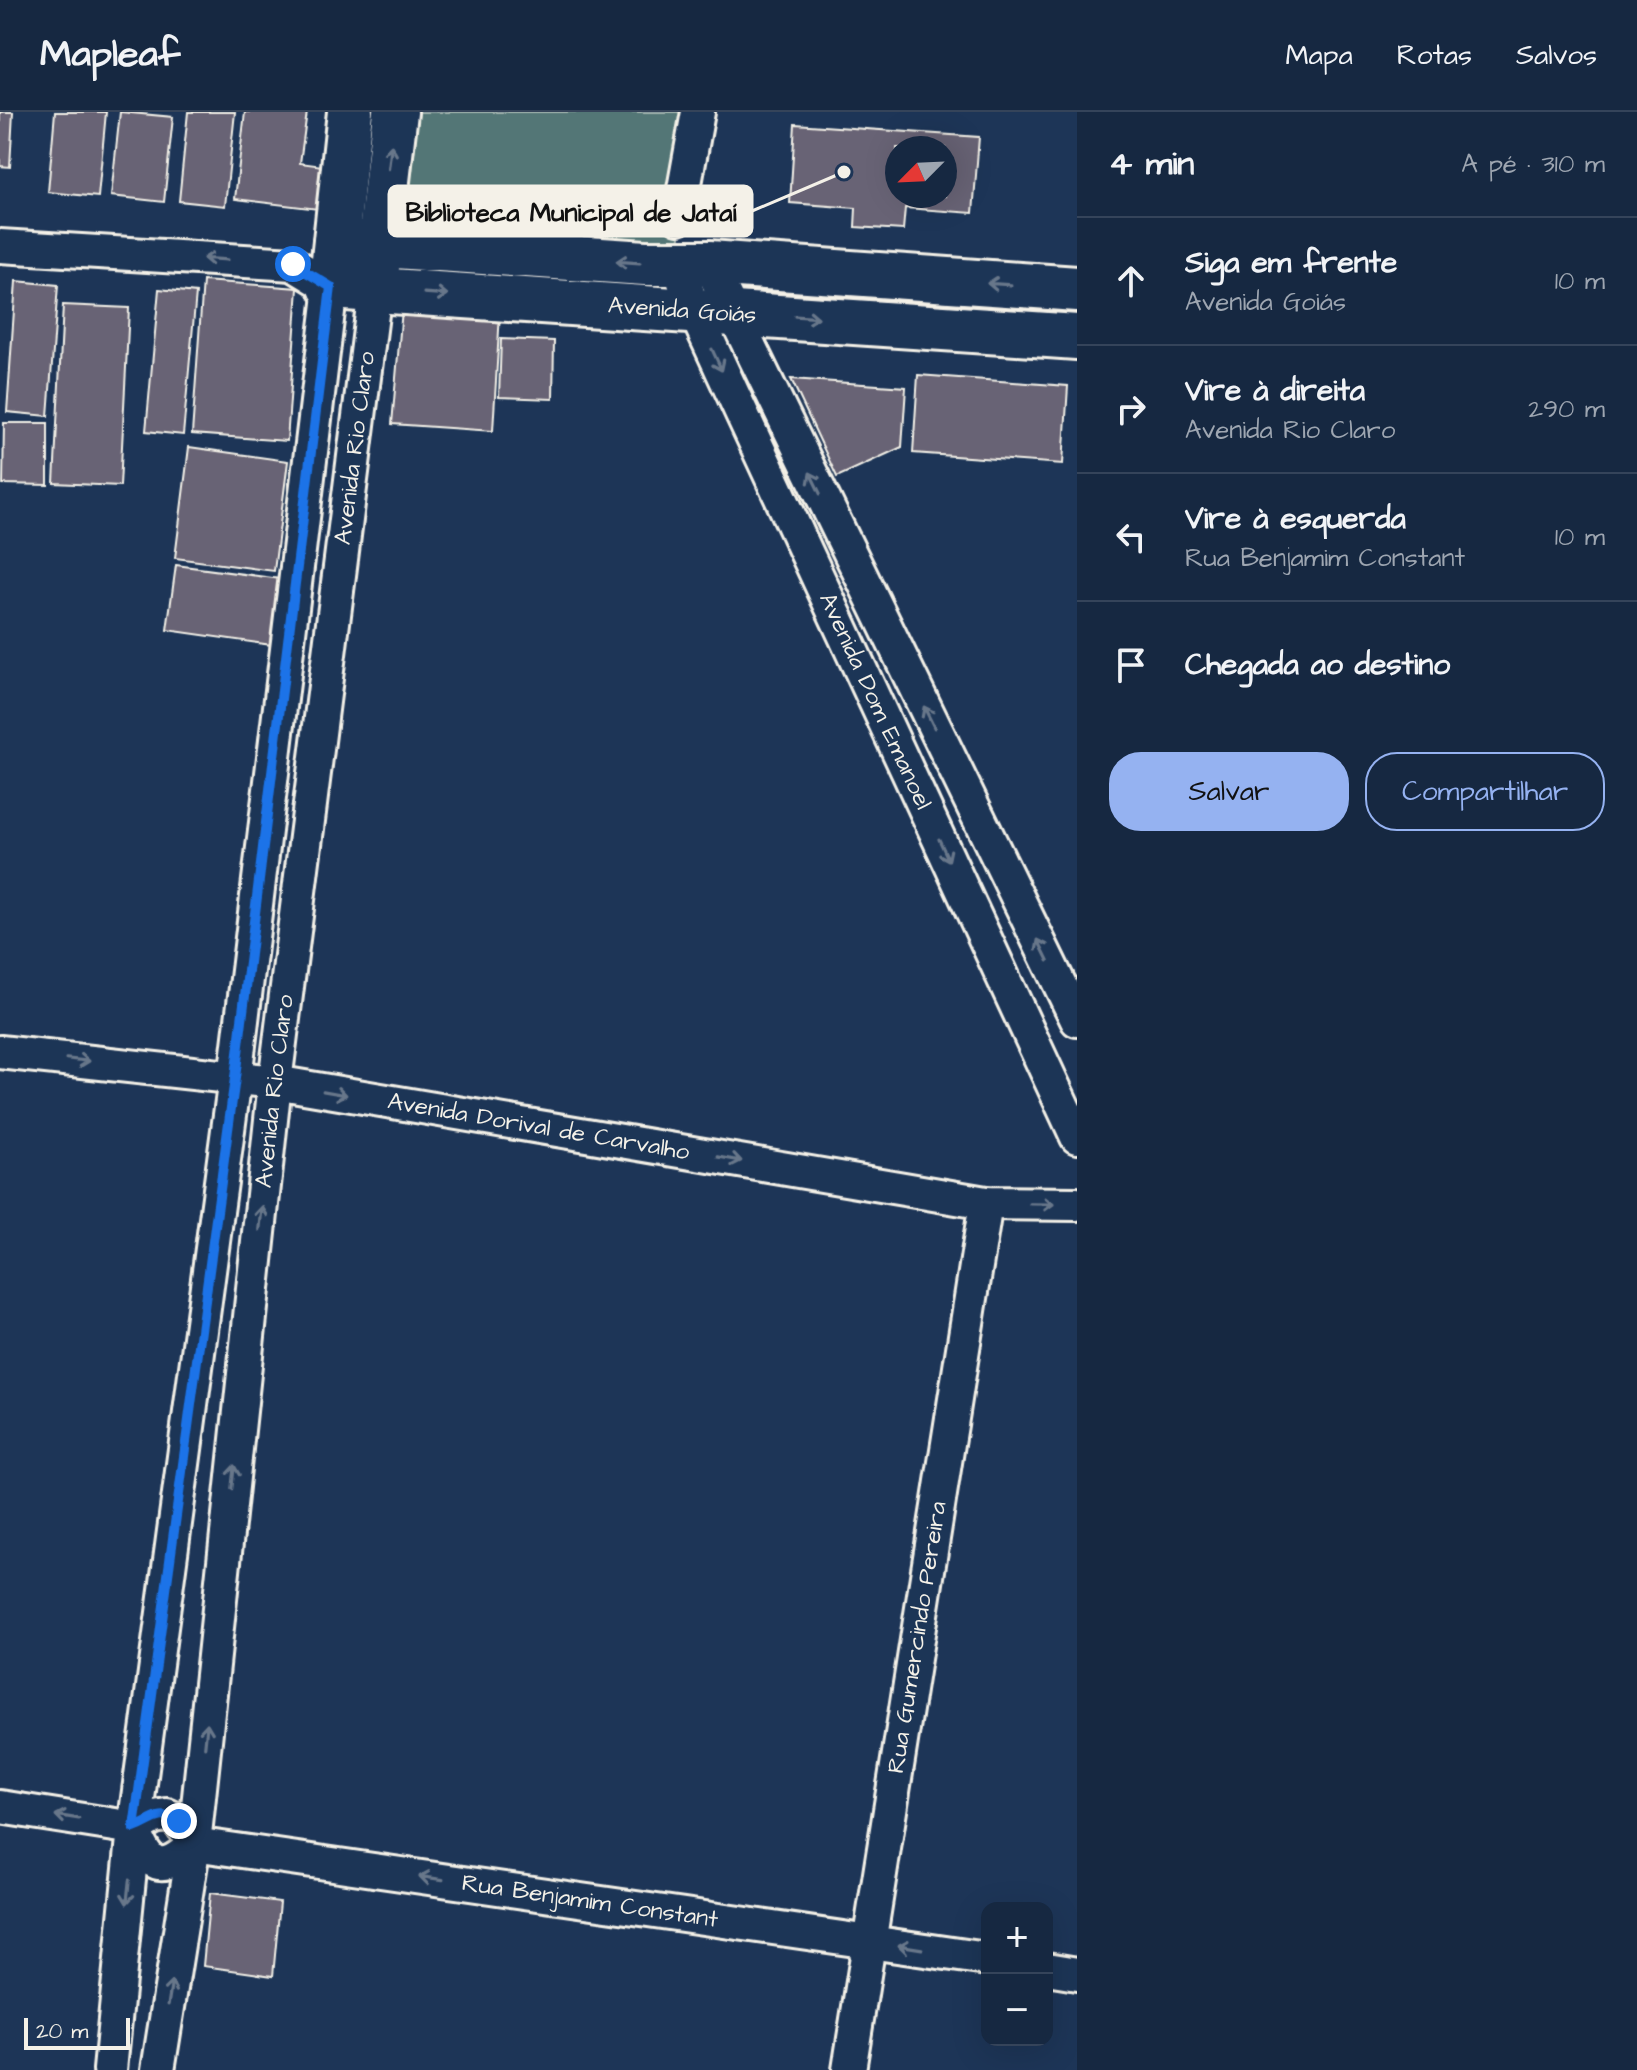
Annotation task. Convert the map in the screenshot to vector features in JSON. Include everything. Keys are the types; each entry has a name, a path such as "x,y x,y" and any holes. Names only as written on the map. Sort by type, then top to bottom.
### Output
{"main road":[{"name":"Avenida Rio Claro","path":"331,287 350,112"},
{"name":"Avenida Rio Claro","path":"375,290 395,112"},
{"name":"Avenida Goiás","path":"336,242 645,263 693,262 1070,289"},
{"name":"Avenida Goiás","path":"331,287 1069,336"},
{"path":"1069,336 1070,289"}],"street":[{"path":"679,217 698,112"},
{"path":"293,264 336,242"},
{"name":"Avenida Goiás","path":"0,246 293,264 331,287"},
{"name":"Avenida Dom Emanoel","path":"693,262 1077,1137"},
{"name":"Avenida Rio Claro","path":"110,2070 134,1828 235,1078 331,287"},
{"name":"Avenida Rio Claro","path":"158,2070 194,1844 275,1082 375,290"},
{"name":"Avenida Dom Emanoel","path":"713,311 1077,1020"},
{"path":"303,510 347,514"},
{"path":"259,879 300,886"},
{"name":"Avenida Dorival de Carvalho","path":"0,1052 275,1082 986,1203 1077,1204"},
{"name":"Rua Gumercindo Pereira","path":"849,2070 986,1203"},
{"path":"0,1807 134,1828 148,1859 160,1864 173,1863 194,1844"},
{"name":"Rua Benjamim Constant","path":"194,1844 981,1958"},
{"path":"1053,1970 1077,1974"}],"green space":[{"path":"414,112 698,112 678,250 401,209"}],"building":[{"path":"0,112 13,112 10,167 0,166"},
{"path":"55,112 106,112 98,197 48,192"},
{"path":"120,112 173,117 164,202 111,196"},
{"path":"188,112 235,112 225,206 179,201"},
{"path":"245,112 307,112 300,163 323,166 318,209 235,199"},
{"path":"795,124 979,137 973,213 905,208 903,230 855,227 856,208 790,203"},
{"path":"16,281 58,285 48,416 7,412"},
{"path":"203,281 298,288 287,441 192,434"},
{"path":"159,289 196,293 183,435 146,431"},
{"path":"63,305 129,308 120,486 54,483"},
{"path":"402,309 500,313 493,431 392,424"},
{"path":"501,339 554,341 553,399 499,397"},
{"path":"918,375 1068,386 1063,464 913,453"},
{"path":"791,379 906,387 902,447 837,477"},
{"path":"4,423 48,423 48,485 3,484"},
{"path":"189,447 288,461 274,571 175,558"},
{"path":"176,565 281,579 272,645 167,630"},
{"path":"210,1893 280,1902 273,1976 203,1966"}],"place":[{"name":"Biblioteca Municipal de Jataí","path":"844,172"}],"route":[{"path":"179,1821 167,1815 154,1817 134,1828 235,1078 331,287 293,264"}]}
